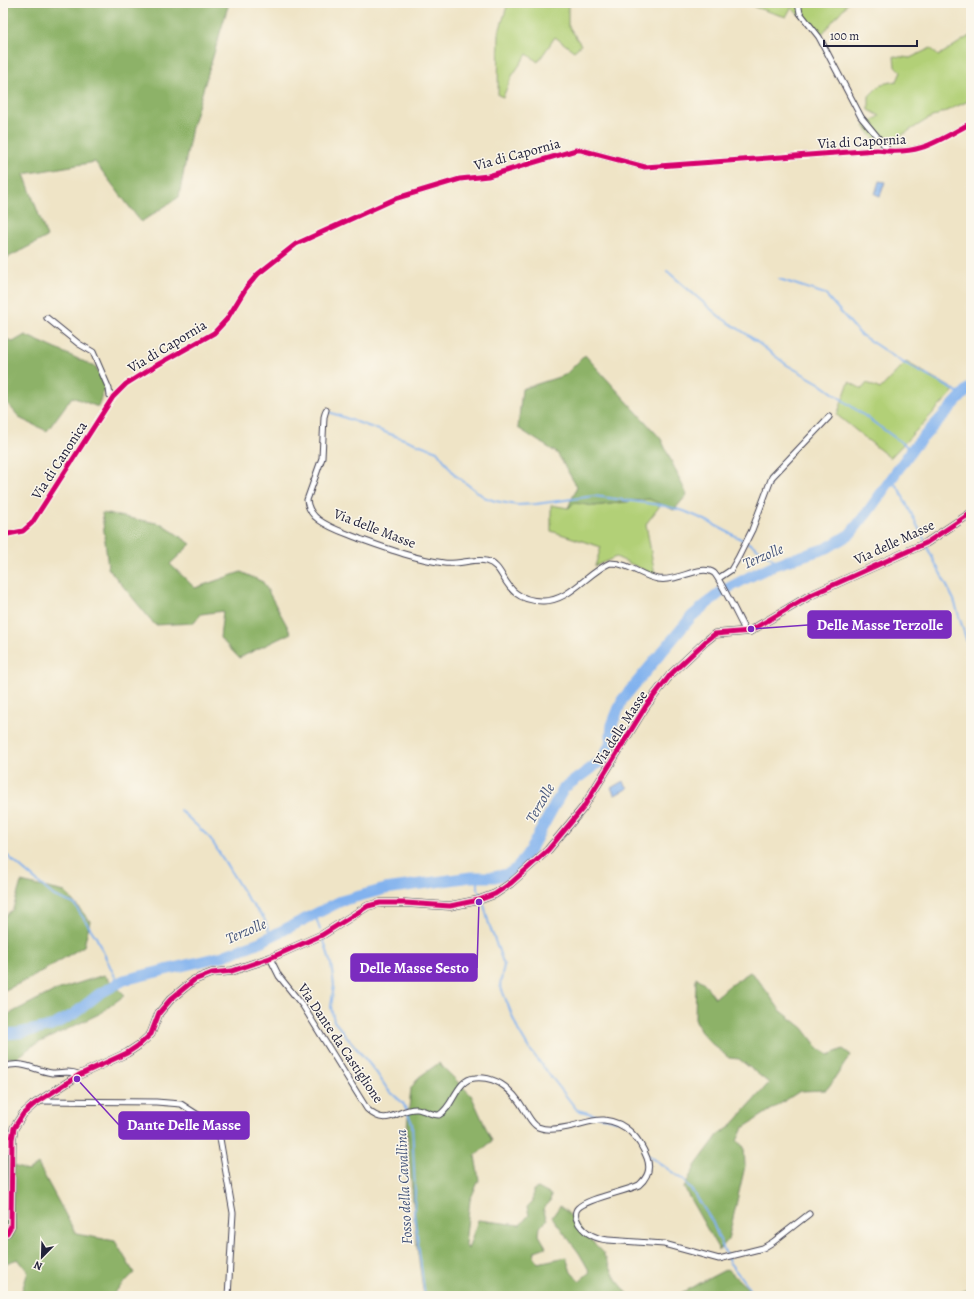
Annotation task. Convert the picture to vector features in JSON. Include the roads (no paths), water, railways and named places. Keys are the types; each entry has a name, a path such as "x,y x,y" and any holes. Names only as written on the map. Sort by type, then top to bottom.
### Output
{"street":[{"name":"Via di Capornia","path":"798,3 800,14 819,37 861,117 890,152"},
{"name":"Via di Capornia","path":"126,384 150,368 214,333 227,319 246,288 258,274 296,244 398,198 460,179 488,176 581,150 645,167 877,150 907,152 926,147 971,123"},
{"path":"47,318 79,344 93,352 109,389 110,396 113,397"},
{"name":"Via di Canonica","path":"3,535 23,531 32,523 113,397 126,384"},
{"name":"Via delle Masse","path":"326,410 324,417 322,458 307,500 308,507 312,513 332,528 420,559 445,563 487,561 498,570 511,590 517,595 532,600 544,601 564,595 610,563 633,568 644,574 659,579 667,580 704,570 714,573 720,579"},
{"path":"746,632 727,598 720,579 731,570 741,552 752,530 772,477 829,417"},
{"name":"Via delle Masse","path":"270,958 322,936 368,906 380,903 453,905 484,899 511,883 548,850 583,808 646,706 671,674 715,634 746,632 811,595 926,543 971,513"},
{"path":"3,1234 7,1233 11,1226 11,1158 14,1128 23,1114 38,1101 79,1075 127,1053 139,1045 150,1034 159,1013 171,999 194,980 212,973 232,971 270,958"},
{"name":"Via Dante da Castiglione","path":"270,958 280,976 303,1006 368,1109 375,1115 383,1118 415,1109 439,1115 444,1112 462,1084 470,1078 477,1077 492,1080 504,1085 518,1098 534,1125 540,1128 561,1129 604,1120 627,1128 633,1134 644,1152 649,1164 646,1179 639,1185 586,1203 577,1208 575,1215 581,1228 587,1233 600,1239 664,1244 719,1259 763,1248 809,1214"},
{"path":"3,1068 21,1064 50,1072 75,1072 79,1075"},
{"path":"38,1101 156,1102 181,1104 216,1128 219,1133 233,1213 228,1296"}],"water":[{"path":"879,181 885,182 880,196 875,194"},
{"path":"623,781 628,788 615,795 611,788"}],"waterway":[{"path":"667,271 720,317 745,333 787,365 819,383 912,450"},
{"path":"779,279 825,294 861,335 902,362 963,395"},
{"name":"Terzolle","path":"3,1034 19,1033 52,1026 74,1014 99,994 124,980 223,956 260,942 341,901 385,889 471,877 494,877 508,874 518,867 530,850 564,788 601,761 610,745 612,725 622,700 692,616 721,592 749,577 774,565 827,548 850,534 867,513 914,447 971,386"},
{"path":"329,412 437,451 455,475 484,497 495,501 517,505 536,504 594,496 661,505 684,511 705,520 752,545 779,563"},
{"path":"891,479 899,489 925,541"},
{"path":"926,545 954,600 971,655"},
{"path":"180,810 210,838 249,901 264,918 271,937"},
{"path":"3,852 54,896 74,904 96,937 118,983"},
{"path":"478,877 478,890 482,897"},
{"path":"483,901 489,924 504,965 500,985 518,1030 528,1047 577,1110 617,1121"},
{"name":"Fosso della Cavallina","path":"315,914 320,930"},
{"name":"Fosso della Cavallina","path":"323,938 331,964 334,985 331,1007 334,1021 376,1072 388,1090 403,1103 412,1123 415,1192 414,1213 425,1296"},
{"path":"647,1154 683,1180 696,1196 712,1221 729,1262 753,1293"},
{"path":"3,1244 3,1250"}],"place":[{"name":"Delle Masse Terzolle","path":"751,629"},
{"name":"Delle Masse Sesto","path":"479,902"},
{"name":"Dante Delle Masse","path":"77,1079"}]}
